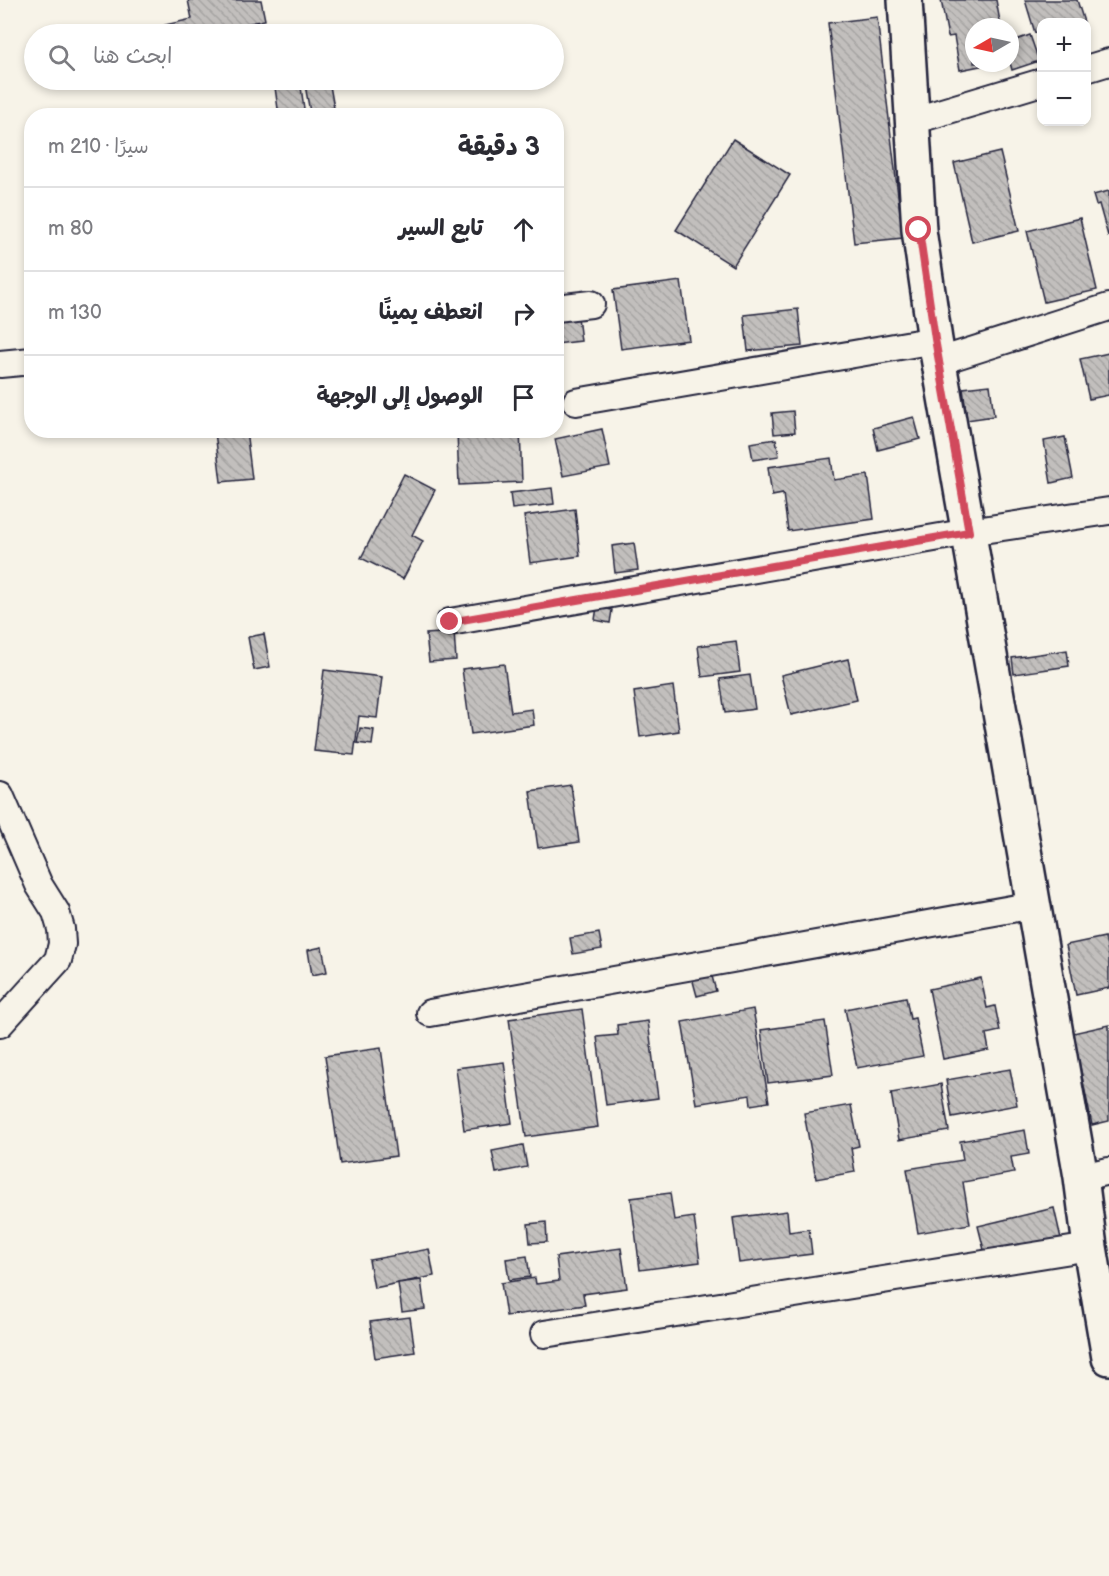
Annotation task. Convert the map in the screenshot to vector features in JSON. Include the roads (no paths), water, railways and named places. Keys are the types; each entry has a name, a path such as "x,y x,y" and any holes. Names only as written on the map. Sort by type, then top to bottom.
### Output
{"main road":[{"path":"905,0 919,230 937,350 1034,905 1095,1174 1090,1247 1109,1358"}],"street":[{"path":"1091,67 1109,62"},
{"path":"912,121 1037,83"},
{"path":"564,307 591,304"},
{"path":"576,402 937,350 1109,307"},
{"path":"0,364 24,362"},
{"path":"450,622 969,532 1109,511"},
{"path":"0,795 39,885 56,912 62,929 62,944 58,960 0,1024"},
{"path":"430,1013 1034,905"},
{"path":"544,1334 1090,1247"}]}
